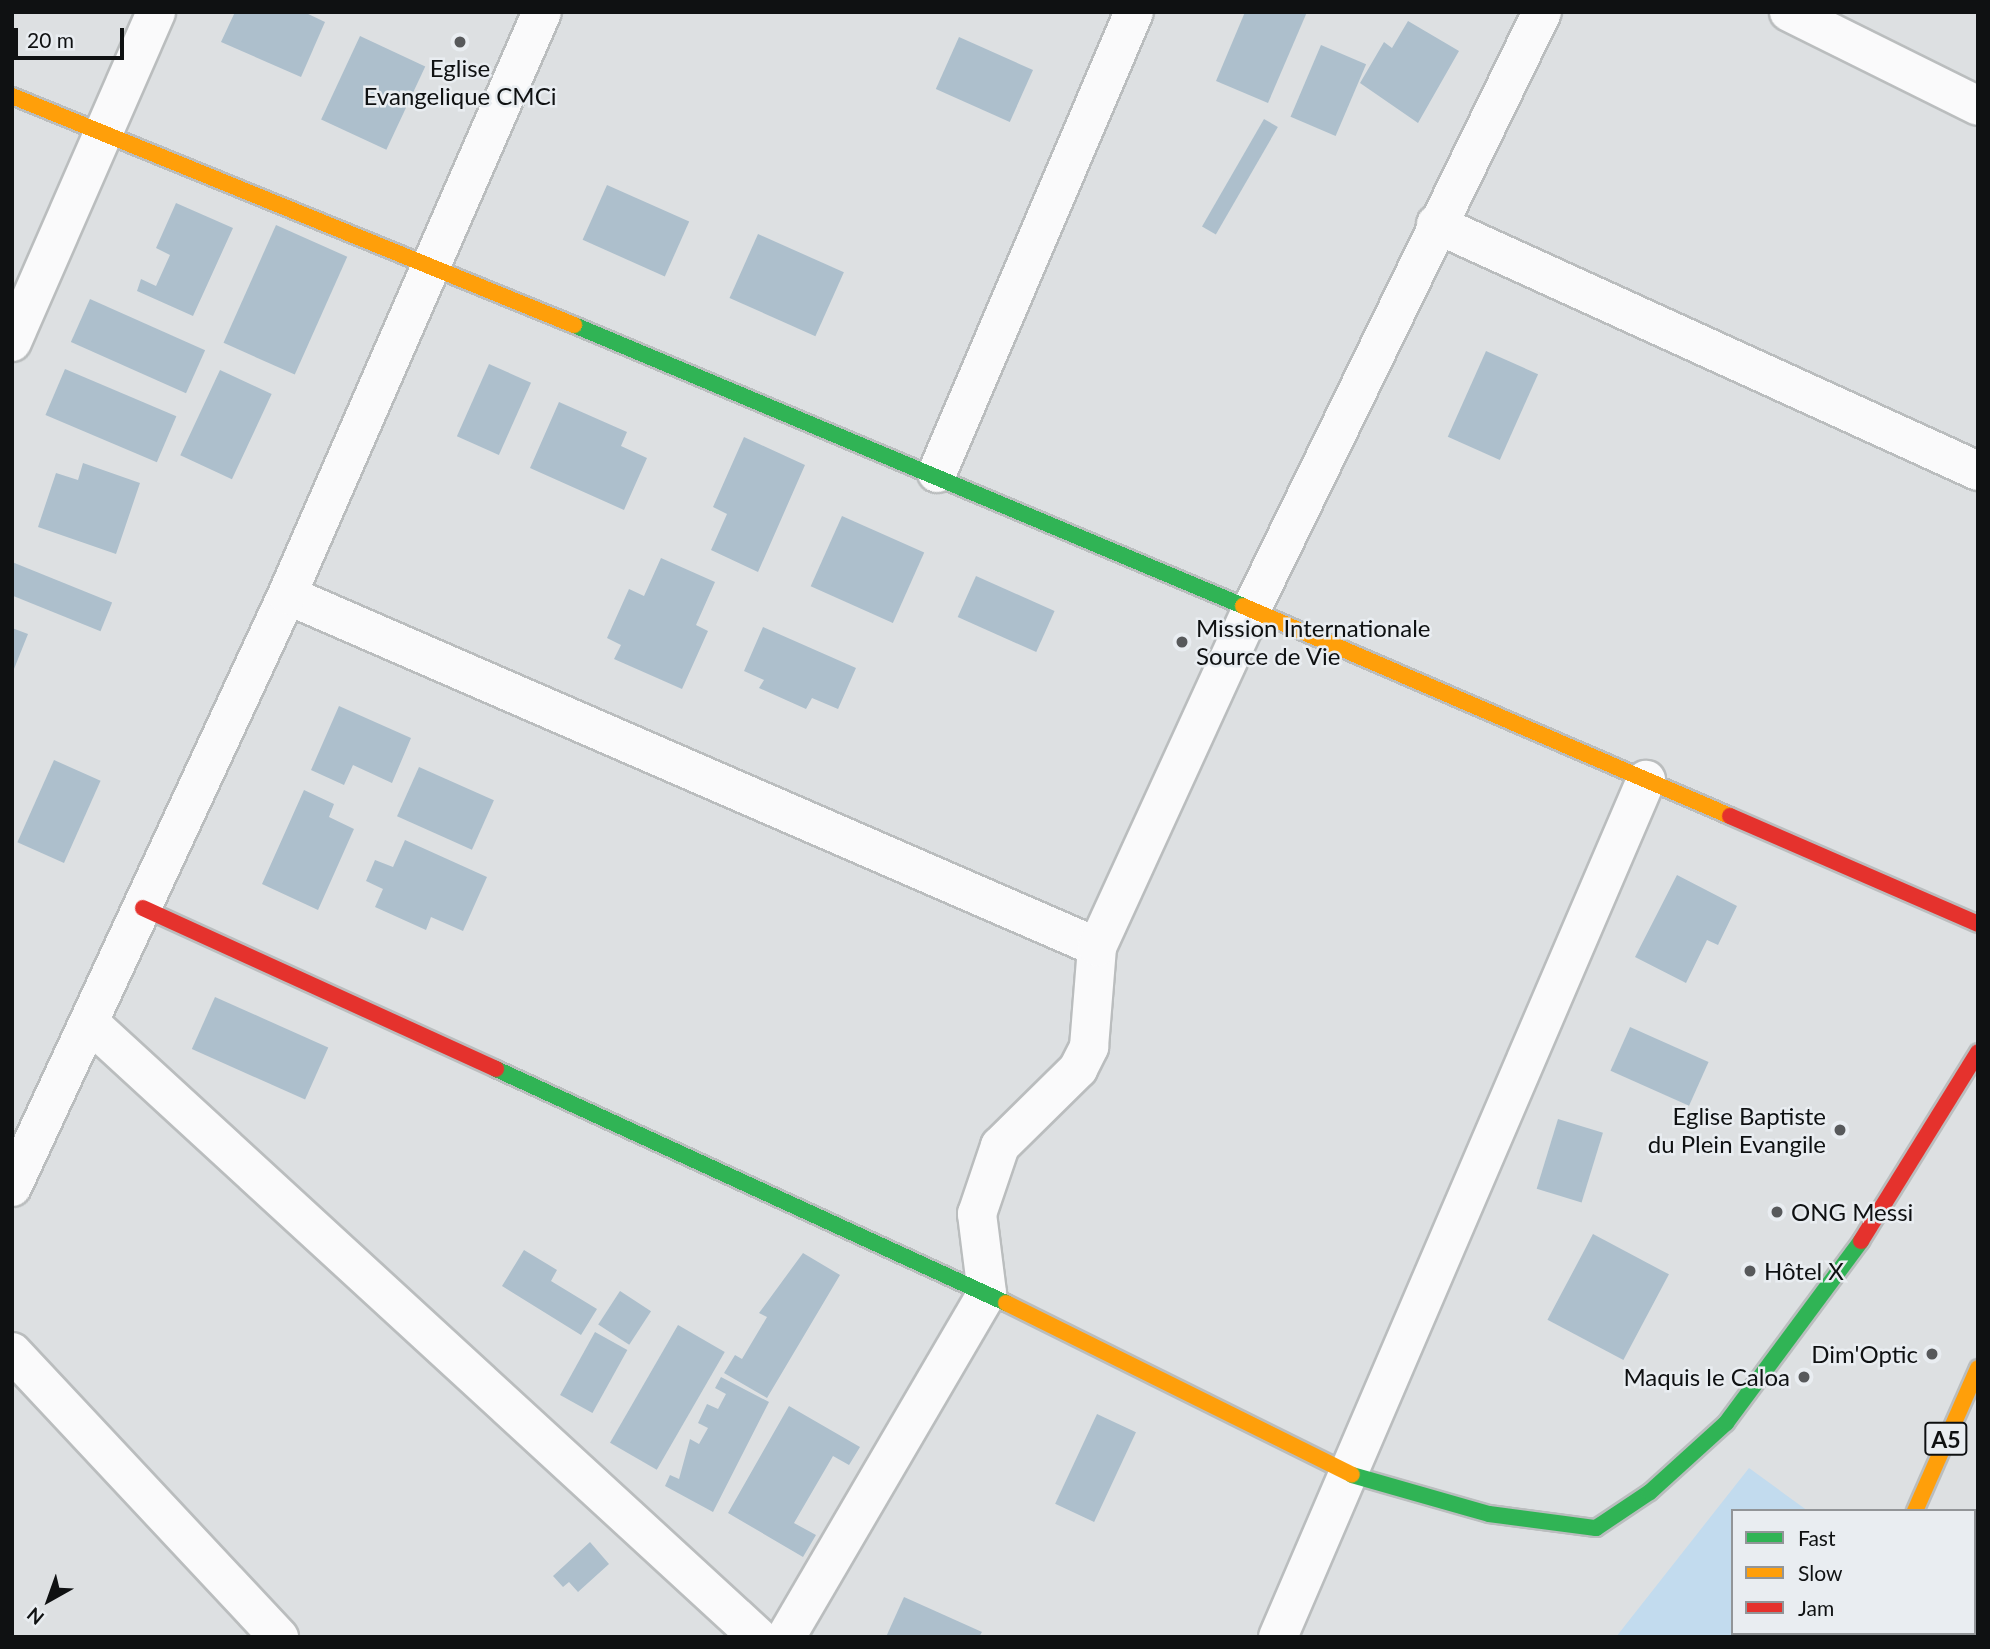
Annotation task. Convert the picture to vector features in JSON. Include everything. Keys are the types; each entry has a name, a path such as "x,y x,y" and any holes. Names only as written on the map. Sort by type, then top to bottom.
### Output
{"street":[{"path":"12,342 156,12"},
{"path":"12,1187 92,1025 287,595 429,263 542,12"},
{"path":"937,473 1134,12"},
{"path":"786,1637 987,1293 976,1214 1000,1146 1077,1069 1089,1047 1097,947 1251,610 1436,224 1542,12"},
{"path":"1789,12 1978,106"},
{"path":"12,96 429,263 937,473 1978,924"},
{"path":"1436,224 1978,471"},
{"path":"287,595 1097,947"},
{"path":"1278,1637 1344,1474 1646,779"},
{"path":"144,908 987,1293 1344,1474 1489,1514 1596,1528 1650,1492 1726,1423 1800,1327 1872,1226 1978,1052"},
{"path":"92,1025 758,1637"},
{"path":"12,1352 279,1637"},
{"name":"A5","path":"1916,1509 1978,1368"}],"shaded area":[{"path":"1749,1468 1805,1509 1731,1509 1731,1635 1818,1637 1616,1637"}],"building":[{"path":"235,12 304,12 325,22 301,77 221,42"},
{"path":"1245,12 1307,12 1268,103 1216,81"},
{"path":"1408,21 1459,51 1418,123 1360,83 1384,42 1392,48"},
{"path":"360,36 425,66 386,150 321,119"},
{"path":"959,37 1033,70 1010,122 936,89"},
{"path":"1321,45 1366,64 1336,136 1291,117"},
{"path":"1264,119 1278,127 1216,234 1202,226"},
{"path":"607,185 689,222 665,276 583,240"},
{"path":"176,203 233,228 193,316 137,291 141,279 156,286 170,255 156,248"},
{"path":"276,225 347,257 295,375 224,343"},
{"path":"758,234 844,272 815,336 730,298"},
{"path":"90,299 205,350 186,393 71,342"},
{"path":"1486,351 1538,374 1500,460 1448,437"},
{"path":"489,364 531,383 499,455 457,436"},
{"path":"65,369 176,416 157,462 45,415"},
{"path":"220,370 272,394 232,479 180,455"},
{"path":"559,402 627,432 621,446 647,458 624,510 530,468"},
{"path":"744,437 805,465 758,572 711,550 727,514 713,507"},
{"path":"83,463 140,483 116,554 38,527 56,473 78,480"},
{"path":"842,516 924,553 893,623 811,586"},
{"path":"661,558 715,582 696,625 708,631 682,689 614,659 621,645 607,638 629,589 644,596"},
{"path":"12,562 112,602 101,631 12,595"},
{"path":"976,576 1055,611 1036,652 958,617"},
{"path":"763,627 856,668 838,709 812,698 806,709 759,688 764,680 744,671"},
{"path":"12,628 28,634 12,674"},
{"path":"339,706 411,738 392,783 353,765 344,785 311,770"},
{"path":"54,760 101,781 64,863 17,842"},
{"path":"419,767 494,800 472,850 397,816"},
{"path":"304,790 334,804 329,817 354,829 318,910 262,884"},
{"path":"405,840 487,877 463,931 431,917 426,930 375,907 383,889 366,881 375,860 393,867"},
{"path":"1677,875 1737,906 1718,945 1707,940 1686,983 1635,957"},
{"path":"215,997 328,1047 305,1100 192,1049"},
{"path":"1630,1027 1709,1062 1689,1106 1610,1071"},
{"path":"1558,1119 1603,1133 1582,1203 1537,1189"},
{"path":"1593,1234 1669,1274 1623,1360 1547,1320"},
{"path":"524,1250 557,1270 551,1281 597,1309 581,1335 502,1286"},
{"path":"803,1253 840,1275 767,1398 724,1373 735,1355 742,1359 767,1317 759,1313"},
{"path":"620,1291 651,1311 629,1345 598,1325"},
{"path":"678,1325 725,1352 657,1470 610,1443"},
{"path":"595,1332 627,1350 592,1413 560,1395"},
{"path":"721,1377 769,1402 713,1512 665,1486 670,1475 679,1479 690,1439 699,1444 708,1428 698,1423 707,1404 718,1409 726,1394 715,1388"},
{"path":"789,1406 860,1447 849,1465 833,1456 794,1523 816,1535 803,1557 728,1513"},
{"path":"1097,1414 1136,1432 1094,1522 1055,1504"},
{"path":"590,1542 609,1564 578,1592 569,1582 563,1587 553,1576"},
{"path":"904,1597 982,1632 979,1637 886,1637"}],"traffic: fast":[{"path":"574,325 1243,606"},
{"path":"496,1069 1006,1303"},
{"path":"1352,1475 1489,1514 1596,1528 1650,1492 1726,1423 1861,1241"}],"traffic: slow":[{"path":"12,96 574,325"},
{"path":"1243,606 1730,816"},
{"path":"1006,1303 1352,1475"},
{"path":"1916,1509 1978,1368"}],"traffic: jam":[{"path":"1730,816 1978,924"},
{"path":"143,908 496,1069"},
{"path":"1861,1241 1978,1052"}],"place":[{"name":"Eglise Evangelique CMCi","path":"460,42"},
{"name":"Mission Internationale Source de Vie","path":"1182,642"},
{"name":"Eglise Baptiste du Plein Evangile","path":"1840,1130"},
{"name":"ONG Messi","path":"1777,1212"},
{"name":"Hôtel X","path":"1750,1271"},
{"name":"Dim'Optic","path":"1932,1354"},
{"name":"Maquis le Caloa","path":"1804,1377"}]}
